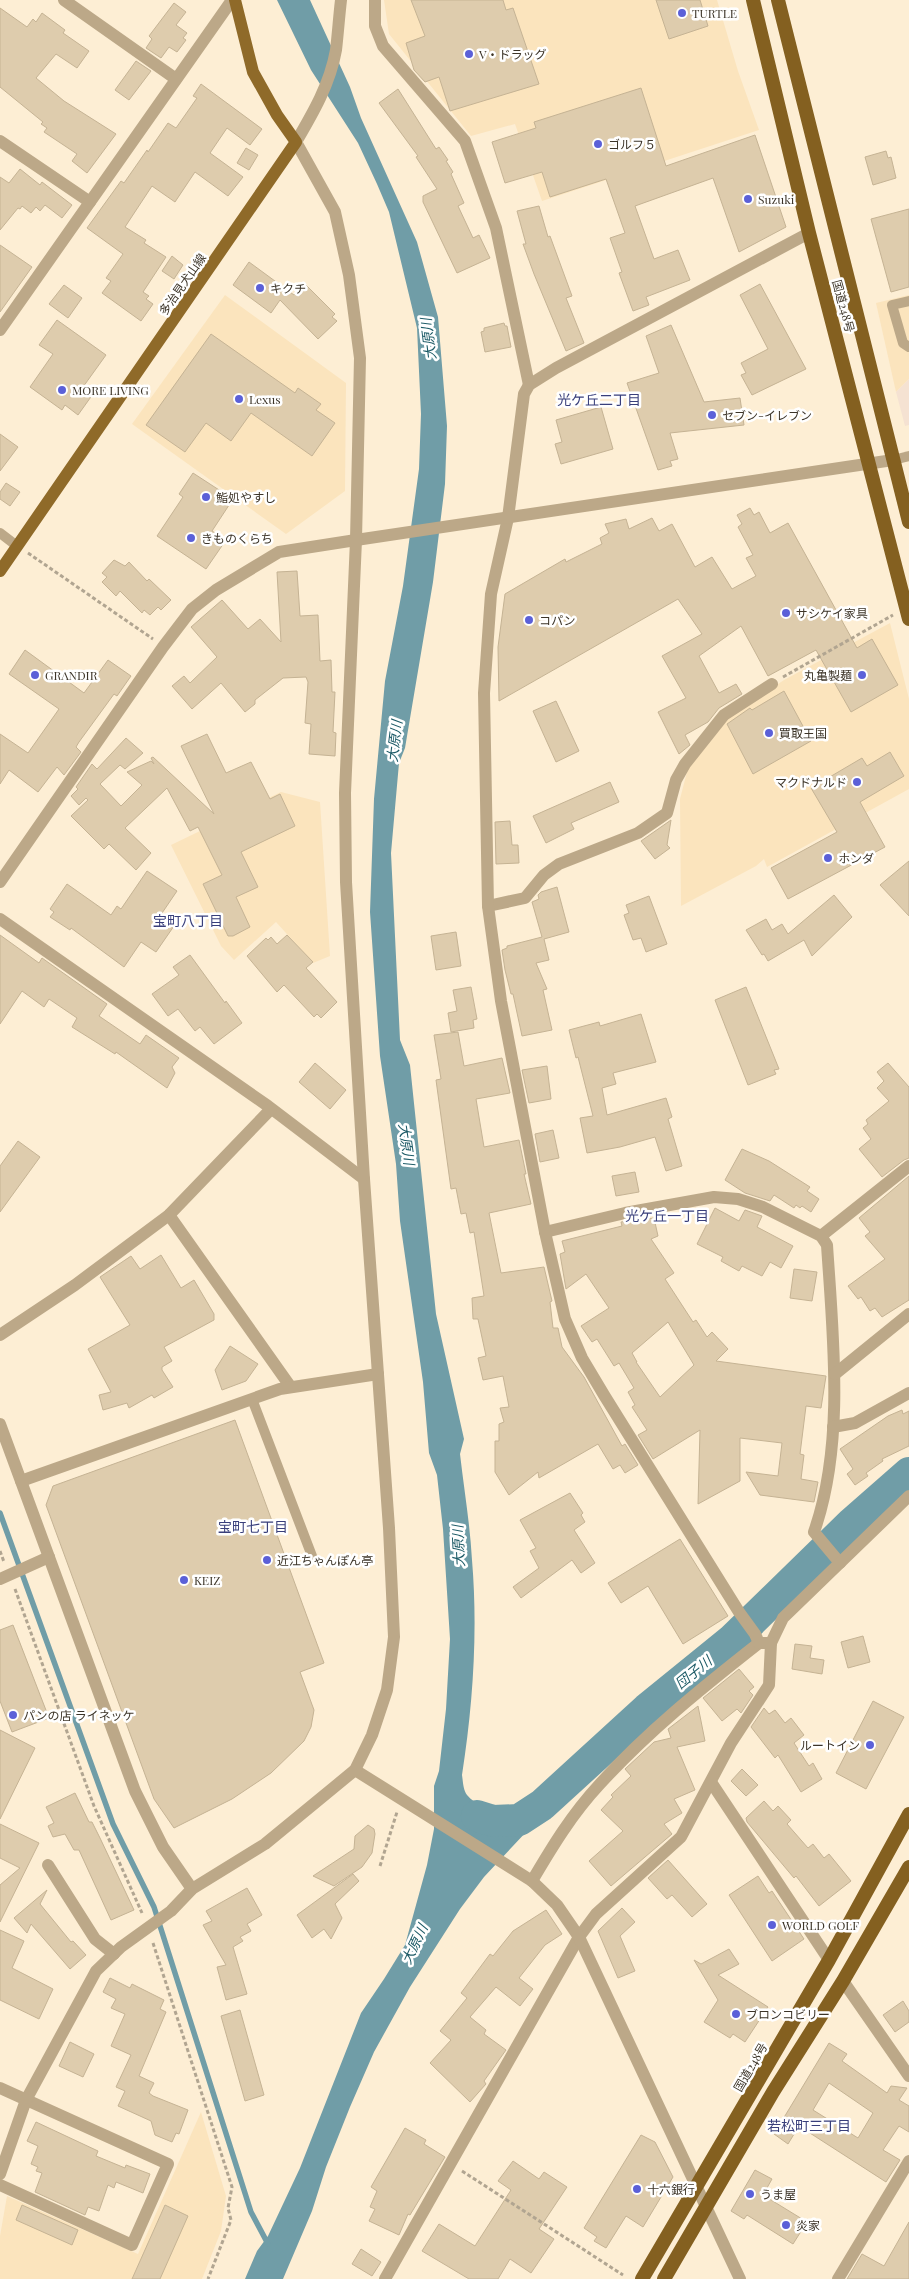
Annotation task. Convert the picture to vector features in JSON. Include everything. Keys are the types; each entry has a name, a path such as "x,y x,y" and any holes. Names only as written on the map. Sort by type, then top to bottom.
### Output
{"highway":[{"name":"国道248号","path":"753,0 809,233 908,613"},
{"name":"国道248号","path":"778,0 909,522"},
{"name":"国道248号","path":"642,2279 698,2187 829,1960 909,1814"},
{"path":"664,2279 773,2092 843,1981 909,1867"}],"main road":[{"path":"234,0 253,72 277,115 296,142"},
{"name":"多治見犬山線","path":"0,571 296,142"}],"street":[{"path":"64,0 176,79"},
{"path":"0,330 176,79 234,0"},
{"path":"0,2174 26,2100 96,1971 114,1954 168,1913 192,1889 265,1844 355,1770 372,1735 387,1690 394,1637 389,1528 364,1179 346,882 345,793 356,540 360,358 349,275 335,212 296,142 327,83 335,52 341,0"},
{"path":"375,0 375,26 383,46 464,141 496,228 530,385"},
{"path":"0,141 90,202"},
{"path":"385,2279 579,1937 596,1914 681,1837 731,1743 769,1685 761,1640 739,1612 582,1358 565,1319 545,1232 500,1000 488,906 484,692 491,594 502,519 524,394 530,385 556,368 809,233"},
{"path":"0,882 163,646 192,609 216,590 279,552 893,460"},
{"path":"488,906 525,898 544,875 560,864 638,833 666,813 676,780 724,715 772,684"},
{"path":"0,920 272,1109 364,1179"},
{"path":"0,1335 75,1286 169,1215 272,1109"},
{"path":"821,1236 909,1166"},
{"path":"545,1232 625,1213 714,1197 738,1198 763,1207 821,1236 827,1245 835,1374 833,1427 823,1507 814,1532 840,1563"},
{"path":"169,1215 189,1234 290,1386"},
{"path":"835,1374 909,1314"},
{"path":"21,1480 290,1386 378,1374"},
{"path":"833,1427 855,1423 909,1393"},
{"path":"0,1424 21,1480 43,1560 135,1791 163,1847 192,1889"},
{"path":"527,1878 598,1785 648,1736 761,1640 909,1496"},
{"path":"7,1575 43,1560"},
{"path":"355,1770 527,1878 557,1906 579,1937 740,2279"},
{"path":"711,1782 829,1960"},
{"path":"48,1865 95,1939 114,1954"},
{"path":"843,1981 909,2076"},
{"path":"0,2088 37,2103 168,2164 132,2245 0,2185"},
{"path":"838,2279 909,2162"}],"lane":[{"path":"909,301 892,305 903,343 909,348"},
{"path":"893,460 909,456"},
{"path":"0,533 17,546"},
{"path":"252,1399 312,1556"}],"path":[{"path":"17,546 163,646"},
{"path":"772,684 908,613"},
{"path":"7,1575 45,1667 94,1806 148,1928 232,2187 228,2208 231,2220 208,2279"},
{"path":"380,1866 398,1809"},
{"path":"451,2164 623,2275"}],"shaded area":[{"path":"384,0 717,0 738,71 759,130 542,201 515,124 471,136 389,34"},
{"path":"225,295 346,383 345,491 286,534 132,424"},
{"path":"909,295 909,379 896,392 876,303"},
{"path":"909,379 909,425 905,426 896,392"},
{"path":"890,623 909,699 909,789 767,867 764,859 756,866 681,906 680,799 689,764 721,724 732,715 784,680"},
{"path":"281,792 320,802 330,956 313,963 276,922 234,960 221,946 171,845"},
{"path":"201,2112 226,2196 221,2231 202,2279 0,2279 0,2236 7,2196 138,2254"}],"water":[{"name":"大原川","path":"277,0 310,0 417,242 438,317 447,426 445,484 433,582 405,748 399,763 391,853 400,1040 410,1065 436,1314 464,1439 460,1454 471,1547 475,1614 473,1668 469,1722 462,1775 463,1785 467,1795 476,1803 501,1809 513,1808 528,1830 484,1877 460,1909 410,1987 374,2052 350,2107 326,2167 312,2211 283,2279 245,2279 257,2251 268,2236 300,2168 361,2013 405,1945 427,1865 434,1829 434,1786 439,1771 446,1709 450,1639 443,1529 437,1475 429,1453 423,1382 400,1221 396,1164 380,1056 370,912 374,799 385,681 403,586 419,469 421,414 417,328 389,212 358,143 311,70"}],"building":[{"name":"V・ドラッグ","path":"411,0 503,0 506,10 513,8 539,84 450,111 439,77 425,82 414,70 406,43 425,36"},
{"name":"TURTLE","path":"656,0 700,0 708,26 669,39"},
{"path":"174,3 186,12 176,25 187,33 183,38 186,40 177,52 169,47 161,58 146,48 152,39 149,36"},
{"path":"0,8 27,27 33,19 36,22 42,13 65,30 63,33 89,51 77,68 56,54 36,78 64,101 116,134 87,173 72,161 77,154 44,132 47,128 41,124 43,122 0,87"},
{"path":"136,61 151,71 129,100 115,90"},
{"path":"201,84 262,129 250,145 227,128 210,153 243,177 228,196 195,172 175,202 152,186 125,227 146,240 144,243 166,257 143,292 149,296 146,299 153,304 141,321 102,293 111,281 106,278 123,254 87,228 121,181 124,183 147,150 148,152 168,123 176,128 197,98 193,96"},
{"path":"641,88 666,166 755,135 786,227 739,252 713,178 635,206 654,259 678,250 690,280 646,297 649,305 633,311 619,273 622,272 610,238 625,233 606,179 550,197 542,172 505,183 492,142 536,128 534,122"},
{"path":"398,89 436,149 439,147 448,160 446,161 453,172 451,174 464,203 458,206 473,238 479,235 490,258 457,273 423,202 423,196 437,189 416,157 418,156 379,103"},
{"path":"246,148 258,155 249,170 237,163"},
{"path":"886,151 888,158 891,157 896,178 873,185 865,157"},
{"path":"20,169 40,185 42,182 72,205 62,218 45,205 40,211 36,207 31,213 22,206 20,209 18,208 0,230 0,177 9,183"},
{"path":"539,206 548,237 550,236 572,296 566,298 584,343 566,351 523,244 526,244 517,211"},
{"path":"909,209 909,287 891,292 871,219"},
{"path":"0,245 32,267 0,312"},
{"path":"172,256 183,265 174,279 162,271"},
{"path":"249,262 294,295 305,284 335,314 332,317 337,321 318,339 280,300 271,313 233,285"},
{"path":"760,284 806,369 752,395 741,375 746,373 741,363 768,349 740,295"},
{"path":"64,285 82,298 68,318 49,304"},
{"path":"57,320 106,355 83,387 93,394 78,415 65,405 62,410 30,387 53,354 39,345"},
{"path":"504,323 507,326 511,347 485,352 481,332 484,331 484,328"},
{"path":"671,325 704,402 740,398 744,425 670,433 678,459 670,461 672,466 658,470 627,383 659,373 646,336"},
{"name":"Lexus","path":"211,334 295,393 298,388 321,404 316,410 335,423 312,456 251,413 231,441 206,423 185,452 146,425"},
{"path":"601,407 613,449 561,464 555,444 562,442 556,420"},
{"path":"0,434 18,447 0,471"},
{"path":"193,473 233,499 212,531 226,540 206,569 157,536 183,497 179,494"},
{"path":"6,483 20,492 10,506 0,499 0,492"},
{"path":"750,508 754,515 759,512 770,533 788,523 857,648 872,639 898,685 851,712 816,650 768,676 741,626 699,656 719,693 736,684 742,694 719,708 708,722 685,735 690,745 679,754 658,712 686,698 662,656 702,634 678,599 499,701 498,647 505,594 565,559 566,562 602,544 600,538 609,533 605,524 626,519 629,529 652,518 659,531 672,524 695,567 712,557 732,589 756,576 746,558 753,555 738,527 742,524 737,515"},
{"path":"114,560 125,566 129,562 147,581 149,579 171,600 161,610 158,607 150,615 144,610 142,613 120,591 116,596 102,582 107,577 102,573"},
{"path":"297,571 300,616 318,615 320,661 331,660 332,692 335,692 333,732 336,733 335,756 309,754 311,724 305,723 308,682 306,677 283,678 255,700 255,704 245,712 221,683 192,709 172,686 184,676 190,683 217,657 191,627 222,600 248,629 260,619 281,642 277,572"},
{"path":"25,650 84,693 108,660 131,676 117,696 114,694 79,742 76,747 81,752 64,775 57,767 38,792 9,770 0,784 0,734 28,753 59,709 9,674"},
{"name":"買取王国","path":"784,691 811,741 753,774 727,724 750,708 752,710"},
{"path":"556,701 579,751 556,762 533,711"},
{"path":"207,734 226,773 251,762 270,799 280,794 295,826 241,852 258,887 236,897 250,927 233,936 228,936 203,884 222,875 198,827 190,831 167,788 125,828 151,853 136,870 109,844 104,849 71,816 88,800 86,798 79,805 71,796 78,789 76,787 92,764 97,769 126,738 143,753 125,769 120,765 100,784 121,806 142,785 127,772 151,761 154,764 151,758 153,757 214,814 181,746"},
{"path":"890,752 904,776 860,802 885,847 788,899 771,868 837,832 811,788 862,758 867,766"},
{"path":"610,782 619,802 571,823 574,829 546,843 533,816"},
{"path":"671,820 667,845 670,848 655,859 641,841"},
{"path":"510,821 512,845 518,845 519,863 496,864 495,822"},
{"path":"909,861 909,916 880,885"},
{"path":"147,871 177,891 160,916 174,926 156,952 141,942 124,967 71,928 70,930 50,917 54,912 50,909 67,884 111,915 117,906 121,909"},
{"path":"557,887 569,932 544,939 549,960 536,963 547,989 543,990 552,1030 522,1036 513,994 511,994 505,970 502,950 507,948 507,946 542,937 532,902 539,899 538,895 541,892"},
{"path":"834,895 852,917 812,956 804,940 768,961 746,930 766,919 772,930 782,924 788,934"},
{"path":"649,896 667,944 646,952 641,938 633,940 624,915 629,913 626,905"},
{"path":"456,932 461,966 436,970 431,936"},
{"path":"0,935 39,963 42,958 107,1004 99,1016 140,1044 146,1035 179,1058 172,1067 175,1073 167,1088 116,1052 115,1054 72,1027 77,1018 49,999 44,1007 22,991 0,1024"},
{"path":"287,935 313,962 306,968 337,1002 321,1018 317,1014 314,1017 284,985 277,992 247,956 266,938 268,940 271,937 277,944"},
{"path":"190,955 242,1023 214,1044 200,1027 195,1031 178,1009 168,1016 152,994 179,975 173,967"},
{"path":"471,987 477,1019 473,1020 474,1028 451,1032 448,1013 457,1011 453,990"},
{"path":"746,987 779,1069 774,1070 776,1074 748,1085 715,1000"},
{"path":"641,1014 656,1062 613,1073 616,1084 602,1088 607,1115 666,1098 672,1117 668,1119 682,1166 666,1171 655,1137 620,1147 587,1153 580,1118 593,1116 569,1030 599,1022 600,1026"},
{"path":"458,1032 464,1066 502,1058 510,1093 476,1099 484,1147 519,1140 526,1174 524,1174 531,1204 489,1213 501,1273 544,1267 552,1301 550,1302 553,1328 558,1328 562,1347 584,1377 622,1446 625,1444 638,1465 625,1473 620,1465 613,1469 598,1444 539,1478 538,1472 509,1495 495,1472 495,1441 499,1441 499,1424 504,1422 500,1408 509,1407 503,1376 483,1380 478,1358 486,1356 478,1319 473,1319 472,1298 484,1296 474,1232 470,1233 466,1213 461,1214 456,1188 451,1189 436,1080 441,1079 434,1035"},
{"path":"315,1063 346,1090 330,1109 299,1082"},
{"path":"888,1063 909,1087 909,1158 882,1177 859,1149 871,1139 863,1128 868,1124 866,1120 889,1101 877,1088 884,1081 877,1072"},
{"path":"547,1066 551,1099 529,1103 522,1070"},
{"path":"553,1130 559,1158 540,1162 535,1134"},
{"path":"18,1141 40,1157 0,1212 0,1166"},
{"path":"742,1149 769,1161 810,1187 807,1191 819,1199 811,1212 802,1206 800,1208 796,1205 794,1208 774,1195 770,1201 745,1193 725,1180"},
{"path":"635,1172 639,1192 616,1196 612,1176"},
{"path":"909,1176 909,1300 882,1317 875,1308 870,1311 861,1297 858,1299 848,1286 885,1259 865,1236 870,1232 859,1218"},
{"path":"715,1208 739,1221 745,1210 762,1216 757,1227 793,1246 781,1268 770,1262 762,1276 742,1266 739,1271 721,1261 723,1257 697,1244"},
{"path":"654,1218 658,1236 651,1239 674,1273 665,1279 693,1322 696,1320 707,1337 712,1332 728,1349 716,1361 826,1376 821,1408 806,1406 800,1454 804,1455 801,1479 818,1482 814,1502 760,1495 746,1472 778,1476 782,1443 740,1438 740,1481 698,1504 700,1430 653,1459 638,1435 647,1430 632,1407 635,1405 628,1392 634,1388 619,1363 614,1366 597,1339 592,1342 581,1326 609,1308 586,1274 566,1289 560,1254 565,1252 562,1241 622,1226 621,1222","holes":["668,1322 694,1365 660,1397 632,1353"]},
{"path":"161,1255 181,1288 194,1280 214,1314 214,1320 164,1347 172,1361 162,1367 162,1370 173,1387 154,1398 152,1395 129,1408 127,1403 103,1410 99,1395 111,1392 88,1349 130,1325 100,1277 131,1256 140,1269"},
{"path":"794,1269 817,1272 812,1301 790,1298"},
{"path":"230,1346 258,1364 246,1381 222,1390 215,1370"},
{"path":"902,1410 903,1414 909,1411 909,1446 882,1459 883,1461 866,1473 868,1476 855,1485 847,1474 853,1469 840,1449 888,1416"},
{"name":"KEIZ","path":"235,1420 324,1663 300,1672 314,1710 311,1727 304,1741 271,1773 232,1799 174,1828 154,1799 46,1505 53,1486"},
{"path":"570,1493 583,1513 581,1515 585,1522 574,1530 595,1563 581,1573 572,1560 521,1598 513,1587 539,1568 530,1551 536,1548 520,1520"},
{"path":"680,1539 728,1616 683,1644 648,1586 621,1603 608,1583"},
{"path":"13,1625 49,1718 12,1732 0,1701 0,1630"},
{"path":"863,1636 870,1662 848,1668 841,1642"},
{"path":"795,1644 812,1646 810,1658 824,1660 822,1674 792,1669"},
{"path":"739,1669 754,1687 749,1691 753,1695 741,1713 737,1709 722,1721 703,1698"},
{"name":"ルートイン","path":"873,1701 904,1717 866,1789 836,1773"},
{"path":"698,1706 705,1741 677,1747 695,1790 674,1799 682,1813 664,1824 672,1834 611,1886 589,1861 623,1831 601,1810 613,1797 611,1795 631,1776 625,1769 654,1742 671,1738 668,1729"},
{"path":"764,1708 769,1714 775,1710 785,1723 791,1718 804,1735 794,1743 809,1766 813,1763 822,1779 801,1792 778,1755 775,1758 751,1727"},
{"path":"0,1730 35,1748 0,1819"},
{"path":"742,1769 758,1785 746,1796 731,1781"},
{"path":"75,1793 89,1822 92,1822 134,1910 111,1920 79,1850 74,1850 65,1834 53,1837 48,1826 54,1823 46,1807"},
{"path":"764,1801 773,1811 778,1806 791,1820 787,1824 808,1848 813,1844 824,1858 829,1854 851,1881 819,1906 796,1876 794,1878 747,1822 746,1818"},
{"path":"0,1824 39,1843 0,1922 0,1885 20,1868 0,1858"},
{"path":"368,1825 374,1829 375,1834 372,1853 362,1867 334,1886 313,1876 354,1849 355,1836"},
{"path":"668,1860 707,1904 692,1917 672,1895 667,1899 648,1878"},
{"path":"353,1874 359,1881 335,1904 342,1918 331,1939 324,1929 312,1938 297,1915"},
{"name":"WORLD GOLF","path":"758,1876 769,1893 772,1891 804,1939 772,1961 729,1895"},
{"path":"247,1888 262,1915 247,1924 251,1931 240,1937 243,1941 233,1947 247,1994 226,2000 217,1967 226,1965 203,1925 212,1921 206,1911"},
{"path":"47,1890 40,1904 71,1942 73,1941 86,1955 70,1969 31,1924 27,1933 14,1918"},
{"path":"622,1908 635,1922 620,1936 635,1971 618,1978 598,1931"},
{"path":"546,1910 562,1934 545,1945 519,1978 533,1989 520,2006 496,1987 470,2017 486,2030 484,2034 506,2050 484,2081 486,2084 470,2102 430,2063 451,2040 440,2031 467,1998 461,1993 490,1954 493,1956 513,1931"},
{"path":"0,1930 24,1941 12,1968 53,1989 39,2019 0,2000"},
{"name":"ブロンコビリー","path":"729,1949 739,1964 718,1975 768,2007 745,2042 733,2034 730,2038 704,2022 718,2000 694,1960 701,1964"},
{"path":"110,1978 130,1988 132,1984 164,2000 160,2009 166,2012 139,2076 154,2083 149,2093 153,2096 188,2110 179,2134 176,2133 172,2142 155,2135 151,2121 118,2106 125,2091 116,2087 131,2055 111,2046 125,2014 111,2008 116,1999 103,1992"},
{"path":"903,2001 909,2011 909,2022 895,2032 883,2015"},
{"path":"240,2010 264,2095 245,2101 221,2016"},
{"path":"70,2042 94,2054 83,2077 59,2066"},
{"path":"829,2043 847,2054 842,2061 887,2093 891,2086 907,2088 899,2100 909,2106 909,2132 899,2126 883,2150 900,2160 886,2182 799,2126 788,2144 774,2134","holes":["829,2083 873,2113 858,2138 813,2110"]},
{"path":"36,2122 98,2151 96,2156 125,2168 126,2165 150,2174 143,2193 116,2182 114,2188 108,2185 99,2211 88,2207 85,2215 35,2192 42,2173 36,2171 38,2167 31,2164 38,2146 27,2141"},
{"path":"405,2128 426,2140 424,2144 445,2157 410,2215 408,2214 399,2235 369,2221 375,2209 370,2207 377,2191 371,2187"},
{"name":"十六銀行","path":"641,2135 655,2142 673,2177 643,2227 626,2216 606,2248 594,2241 597,2237 584,2228"},
{"path":"513,2161 539,2179 544,2172 567,2187 539,2229 554,2239 531,2273 510,2259 498,2279 469,2279 422,2251 439,2224 475,2246 511,2190 498,2181"},
{"path":"755,2170 772,2179 763,2195 807,2222 793,2244 747,2215 744,2219 731,2211"},
{"path":"22,2205 78,2230 72,2245 16,2220"},
{"path":"165,2205 188,2216 160,2279 132,2279"},
{"path":"909,2222 909,2279 847,2279 862,2254 884,2266"},
{"path":"361,2249 381,2262 372,2276 352,2264"}],"waterway":[{"name":"団子川","path":"477,1816 493,1821 519,1820 542,1805 647,1709 732,1640 852,1523 909,1473"},
{"path":"0,1513 113,1824 154,1907 251,2212 268,2244"}],"place":[{"name":"TURTLE","path":"682,13"},
{"name":"V・ドラッグ","path":"469,54"},
{"name":"ゴルフ５","path":"598,144"},
{"name":"Suzuki","path":"748,199"},
{"name":"キクチ","path":"260,288"},
{"name":"MORE LIVING","path":"62,390"},
{"name":"Lexus","path":"239,399"},
{"name":"セブン-イレブン","path":"712,415"},
{"name":"鮨処やすし","path":"206,497"},
{"name":"きものくらち","path":"191,538"},
{"name":"サシケイ家具","path":"786,613"},
{"name":"コパン","path":"529,620"},
{"name":"GRANDIR","path":"35,675"},
{"name":"丸亀製麺","path":"862,675"},
{"name":"買取王国","path":"769,733"},
{"name":"マクドナルド","path":"857,782"},
{"name":"ホンダ","path":"828,858"},
{"name":"近江ちゃんぽん亭","path":"267,1560"},
{"name":"KEIZ","path":"184,1580"},
{"name":"パンの店 ライネッケ","path":"13,1715"},
{"name":"ルートイン","path":"870,1745"},
{"name":"WORLD GOLF","path":"772,1925"},
{"name":"ブロンコビリー","path":"736,2014"},
{"name":"十六銀行","path":"637,2189"},
{"name":"うま屋","path":"750,2194"},
{"name":"炎家","path":"786,2225"}],"district":[{"name":"光ケ丘二丁目","path":"599,399"},
{"name":"宝町八丁目","path":"188,920"},
{"name":"光ケ丘一丁目","path":"667,1215"},
{"name":"宝町七丁目","path":"253,1526"},
{"name":"若松町三丁目","path":"809,2125"}]}
